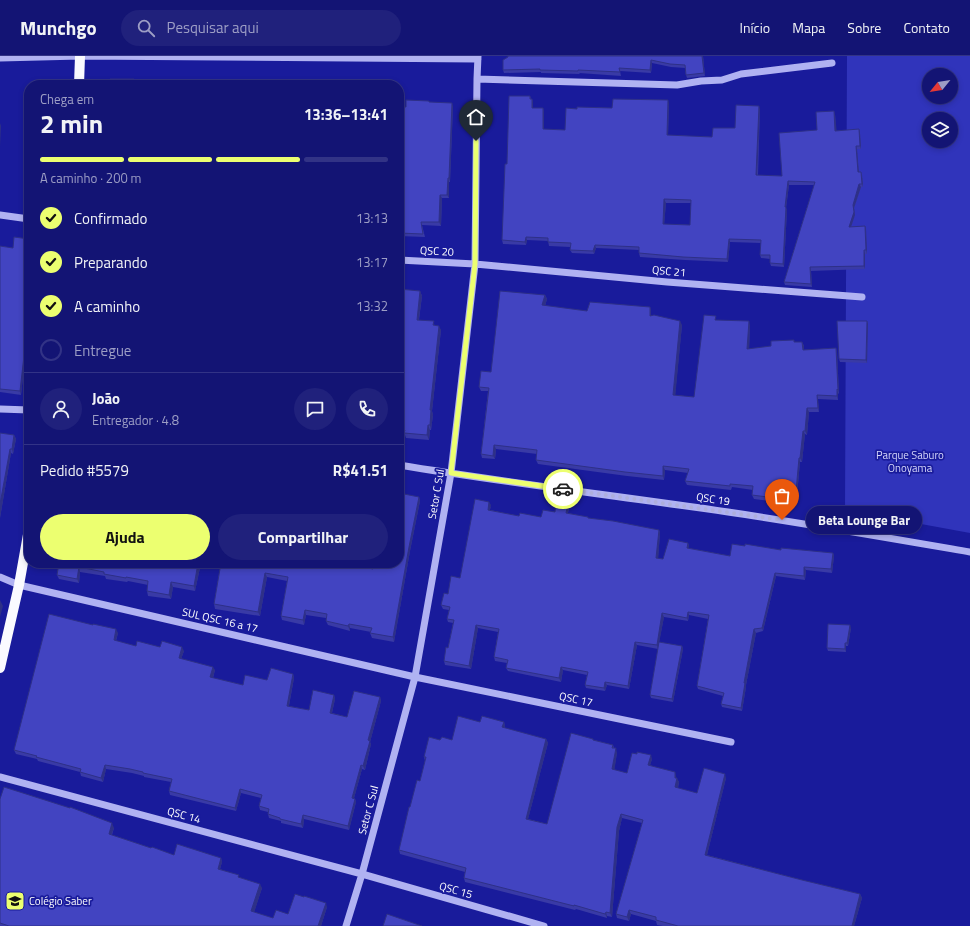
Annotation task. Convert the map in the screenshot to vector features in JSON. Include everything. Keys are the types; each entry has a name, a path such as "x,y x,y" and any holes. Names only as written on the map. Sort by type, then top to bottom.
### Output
{"main road":[{"path":"79,80 80,56"},
{"path":"0,668 24,557"}],"street":[{"path":"0,58 80,56 478,58"},
{"name":"Setor C Sul","path":"346,926 362,874 415,677 451,473 475,264 478,58"},
{"path":"477,79 677,85 701,81 722,80 741,74 832,63"},
{"path":"0,215 24,218"},
{"name":"QSC 20","path":"404,260 475,264"},
{"name":"QSC 21","path":"475,264 667,282 862,297"},
{"path":"0,409 24,410"},
{"name":"QSC 19","path":"404,465 451,473 735,513 970,552"},
{"name":"SUL QSC 16 a 17","path":"0,577 19,585 415,677"},
{"name":"QSC 17","path":"415,677 731,742"},
{"name":"QSC 14","path":"0,777 362,874"},
{"name":"QSC 15","path":"362,874 544,926"}],"green space":[{"name":"Parque Saburo Onoyama","path":"847,56 970,56 970,533 845,510"}],"building":[{"path":"508,56 702,56 704,73 686,75 685,65 651,60 650,70 619,68 620,72 540,69 503,70 503,60"},
{"path":"110,79 134,79 134,80"},
{"path":"509,96 530,96 530,99 532,99 532,108 543,108 543,129 565,130 566,108 612,108 613,99 668,100 667,135 712,137 713,128 735,128 736,105 759,106 756,175 782,176 779,133 817,130 816,112 834,111 835,131 859,129 860,146 856,146 858,172 861,172 862,184 859,184 853,205 854,212 849,227 865,226 866,250 864,250 864,266 810,267 811,284 784,282 815,182 788,181 785,207 783,264 770,263 770,255 760,255 761,240 729,239 727,259 639,253 639,247 595,245 593,251 570,250 571,243 548,242 548,238 526,237 525,242 502,240 505,164 507,164","holes":["664,199 691,200 690,225 663,224"]},
{"path":"406,100 452,103 447,195 440,195 439,222 421,222 423,234 404,233 404,107 406,107"},
{"path":"14,237 24,238 24,356 20,391 0,389 0,246 13,248"},
{"path":"404,289 420,291 417,320 434,321 433,325 439,326 430,410 430,425 428,425 427,435 404,433"},
{"path":"500,291 545,295 542,305 587,311 590,302 650,307 650,316 654,315 680,321 673,395 694,397 704,315 716,316 715,320 749,321 747,349 771,346 771,341 794,340 794,342 802,342 803,350 836,348 837,396 817,395 818,408 807,408 805,431 803,431 799,458 796,491 776,489 775,498 752,495 753,486 730,484 730,486 685,481 689,469 663,466 663,476 625,472 536,460 537,450 494,445 493,456 481,454 489,388 479,387 481,371 491,372"},
{"path":"837,321 867,321 866,360 839,359"},
{"path":"0,433 14,435 0,504"},
{"path":"404,494 419,497 393,637 370,633 372,628 349,624 348,626 326,621 327,614 305,610 303,620 281,616 288,577 265,573 258,612 214,604 220,568 404,568"},
{"path":"475,499 489,502 488,510 519,516 520,513 541,517 543,510 555,512 556,503 568,504 566,513 659,530 656,558 663,559 669,539 688,543 687,548 730,556 732,544 745,546 745,544 781,550 781,548 833,553 831,569 804,567 804,576 775,573 762,628 754,629 741,708 721,704 724,693 697,686 709,615 688,612 687,618 662,613 657,645 635,642 628,686 605,682 604,688 585,685 588,672 561,667 559,678 506,668 508,660 494,657 499,629 476,625 469,666 444,661 446,647 448,648 454,620 447,619 450,607 441,605 444,593 448,594 451,576 460,578"},
{"path":"58,568 79,568 77,579 57,575"},
{"path":"84,568 197,568 194,586 171,582 169,595 147,591 148,581 104,574 104,572"},
{"path":"49,614 116,629 114,640 136,646 137,641 160,647 162,641 182,647 179,658 213,667 210,677 243,685 245,675 267,680 271,668 293,674 287,706 309,710 313,690 334,695 330,713 347,717 354,691 380,697 368,740 370,741 363,766 361,765 352,798 355,799 348,826 303,815 301,824 280,819 268,814 269,809 259,806 262,795 240,789 235,808 169,791 172,779 105,765 101,778 80,772 81,769 14,750"},
{"path":"828,624 850,625 847,643 845,643 845,649 827,648"},
{"path":"659,642 682,646 672,699 650,695"},
{"path":"458,716 480,722 482,716 504,722 502,727 546,739 526,819 547,824 571,733 613,745 612,748 616,748 612,769 627,773 632,753 637,754 637,752 651,755 648,765 675,772 675,778 677,778 675,787 697,793 704,768 725,774 705,855 860,894 852,926 678,926 656,920 656,917 629,910 627,917 616,914 643,820 621,814 617,827 610,913 606,912 605,914 464,878 466,868 399,850 417,780 420,781 429,737 440,740 442,737 452,740"},
{"path":"4,787 70,807 112,823 109,834 151,848 152,847 174,855 177,844 221,858 218,869 239,875 238,877 260,884 251,911 273,918 276,910 288,914 295,894 326,903 318,926 9,926 0,923 0,799"},
{"path":"387,914 422,926 383,926"}],"way so far":[{"path":"563,489 782,520"}],"place":[{"name":"Beta Lounge Bar","path":"782,520"},
{"name":"Colégio Saber","path":"15,901"}],"route":[{"path":"476,141 475,264 451,473 563,489"}]}
